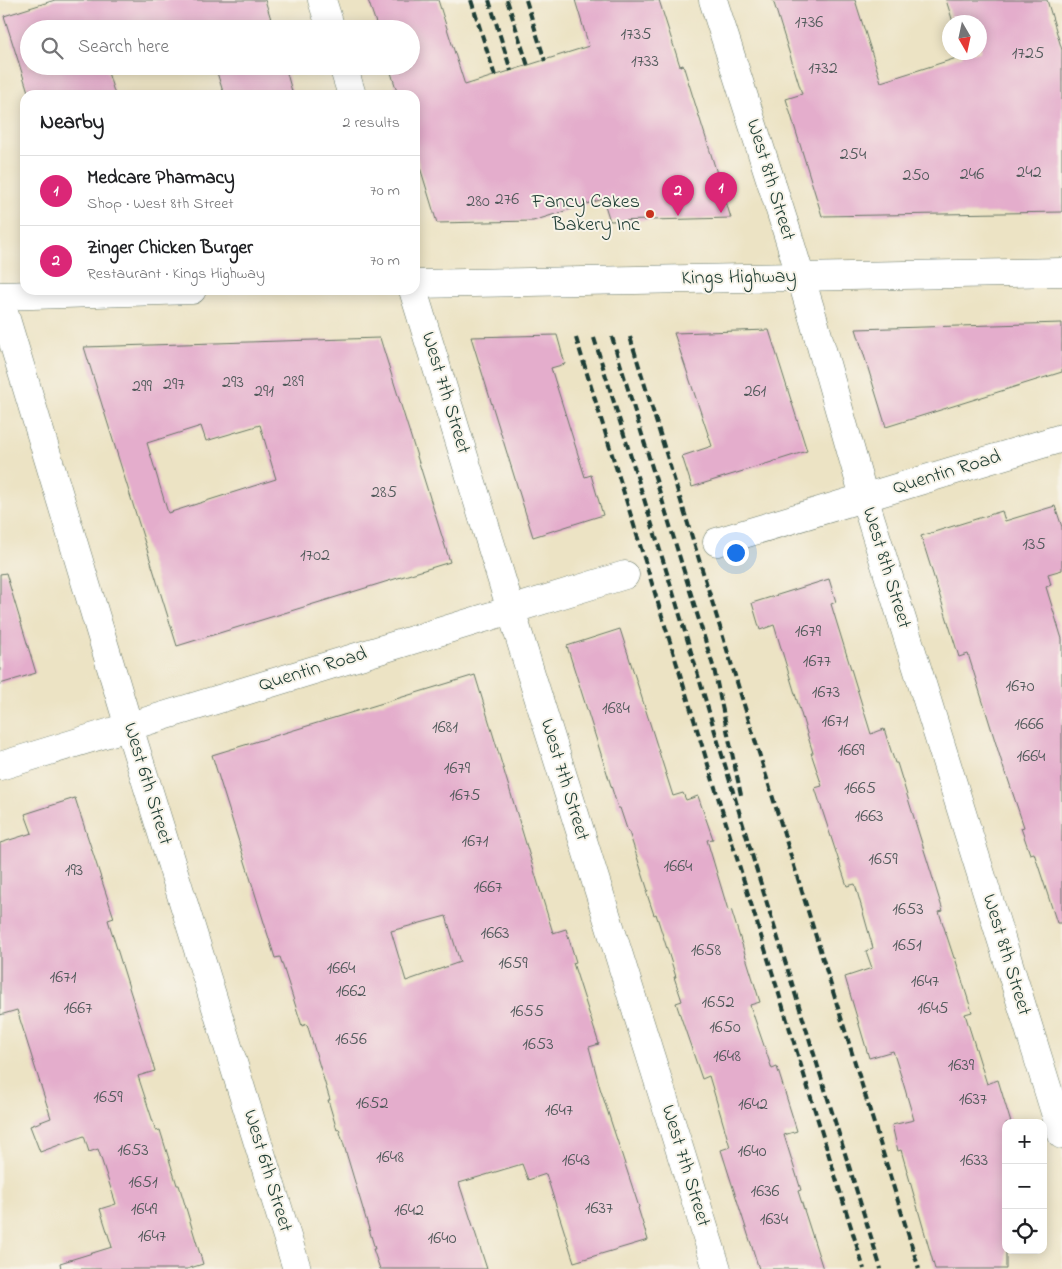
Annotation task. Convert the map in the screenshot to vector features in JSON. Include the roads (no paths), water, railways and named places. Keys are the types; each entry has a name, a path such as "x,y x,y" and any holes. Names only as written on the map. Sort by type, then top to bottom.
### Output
{"street":[{"path":"322,0 328,20"},
{"name":"West 8th Street","path":"713,0 800,277 864,498 1062,1135"},
{"path":"346,75 350,90"},
{"name":"Kings Highway","path":"420,284 1062,272"},
{"path":"0,297 55,295"},
{"name":"West 7th Street","path":"415,295 717,1269"},
{"name":"West 6th Street","path":"0,297 129,726 297,1269"},
{"name":"Quentin Road","path":"717,542 1062,438"},
{"name":"Quentin Road","path":"0,766 625,575"}],"railway":[{"path":"471,0 495,76"},
{"path":"489,0 511,71"},
{"path":"507,0 528,66"},
{"path":"526,0 545,61"},
{"path":"612,337 714,669 741,795"},
{"path":"630,337 919,1269"},
{"path":"576,338 864,1269"},
{"path":"594,338 881,1269"}],"place":[{"name":"Medcare Pharmacy","path":"721,213"},
{"name":"Fancy Cakes Bakery Inc","path":"650,214"},
{"name":"Zinger Chicken Burger","path":"678,216"}]}
